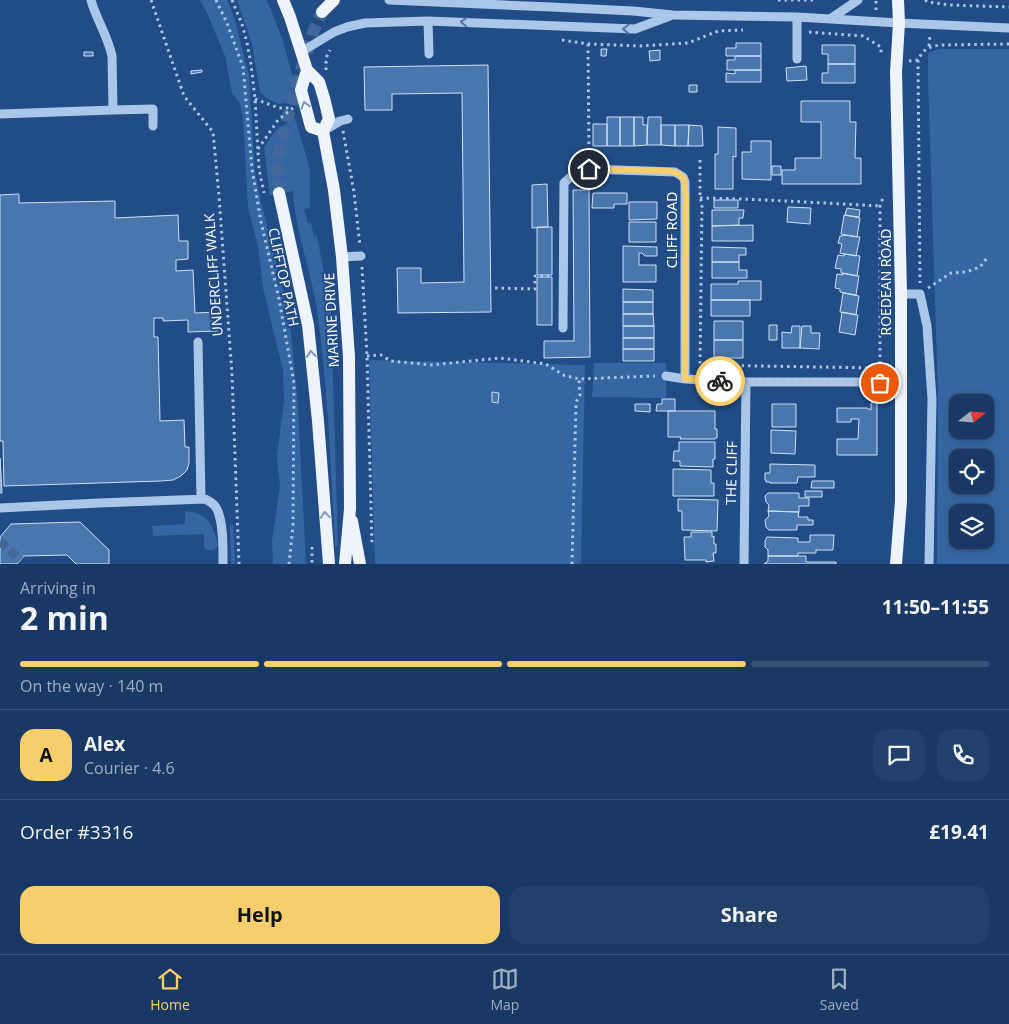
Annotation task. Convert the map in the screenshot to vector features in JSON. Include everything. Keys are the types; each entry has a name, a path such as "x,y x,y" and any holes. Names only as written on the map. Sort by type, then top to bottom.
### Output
{"main road":[{"name":"MARINE DRIVE","path":"283,0 307,70 319,82 329,119 323,131 334,190 342,257 349,357 350,509 345,564"},
{"path":"323,6 334,0"},
{"name":"ROEDEAN ROAD","path":"896,564 901,501 900,206 896,72 899,24 898,0"},
{"path":"307,70 301,90 311,127 323,131"},
{"path":"279,193 308,325 318,421 329,564"},
{"name":"MARINE DRIVE","path":"350,509 360,564"}],"street":[{"path":"91,0 95,14 111,49 114,110"},
{"path":"389,0 551,4 673,15 797,17 899,24 1009,28"},
{"path":"830,19 858,0"},
{"path":"301,52 334,32 365,23 428,21 635,29 673,15"},
{"path":"797,17 797,59"},
{"path":"428,21 429,54"},
{"path":"0,114 153,110 153,126"},
{"path":"323,131 340,120 348,118"},
{"path":"563,328 564,183 578,170 589,169"},
{"name":"CLIFF ROAD","path":"589,169 675,172 684,179 686,198 685,379"},
{"path":"342,257 361,256"},
{"path":"901,294 920,294 927,326 932,398 929,564"},
{"path":"198,342 201,499"},
{"path":"666,376 685,379 746,382 900,382"},
{"name":"THE CLIFF","path":"744,564 746,382"},
{"path":"0,508 205,499 211,502 217,509 223,537 223,564"}],"path":[{"name":"UNDERCLIFF WALK","path":"151,0 184,96 213,132 232,374 240,564"},
{"name":"CLIFFTOP PATH","path":"216,0 227,23 243,67 252,169 259,213 279,299 294,383 293,526 290,564"},
{"path":"232,0 242,24 251,64 259,170 265,196"},
{"path":"778,0 814,0"},
{"path":"925,0 950,5 1009,7"},
{"path":"588,44 589,169"},
{"path":"920,294 918,60 930,46 1009,44"},
{"path":"897,62 918,60"},
{"path":"255,99 279,108 293,108 278,120 258,149"},
{"path":"700,160 700,198 702,203 700,365 880,368 880,206"},
{"path":"686,198 783,200 900,206"},
{"path":"920,294 951,273 966,272 980,267 987,258"},
{"path":"495,288 535,289 534,276 564,276"},
{"path":"367,356 381,354 391,360 431,365 500,358 546,364 563,375 579,379 666,376"},
{"path":"572,564 576,402 580,395 579,379"},
{"path":"312,539 312,564"}],"shaded area":[{"path":"200,0 227,0 235,20 249,76 255,172 291,333 298,407 306,564 273,564 272,541 280,486 277,456 284,400 283,370 263,288 258,246 248,207 243,117 239,102 232,93 225,56"},
{"path":"237,0 267,0 282,38 298,96 294,101 279,104 268,99 260,92 252,44"},
{"path":"940,49 1009,49 1009,564 937,564 938,395 928,53"},
{"path":"295,118 310,169 310,208 304,209 308,223 311,223 314,237 317,236 331,310 338,545 335,547 326,399 317,310 300,236 293,191 270,195 264,147 276,130"},
{"path":"369,360 585,365 581,564 375,564"},
{"path":"594,363 666,363 666,398 592,397"},
{"path":"185,511 199,514 208,521 214,531 218,545 214,550 206,550 204,547 204,534 153,536 152,526 185,524"},
{"path":"230,525 233,525 235,564 231,564"}],"building":[{"path":"736,43 761,43 761,56 726,56 726,48 736,48"},
{"path":"822,45 855,45 855,64 828,64 828,54 822,54"},
{"path":"601,49 607,49 606,56 601,56"},
{"path":"660,50 660,60 650,61 649,51"},
{"path":"84,52 93,52 93,56 84,56"},
{"path":"735,56 761,56 761,70 727,70 727,60 735,60"},
{"path":"828,64 855,64 855,83 822,83 822,73 828,73"},
{"path":"488,65 491,312 398,313 397,268 421,268 421,283 464,282 462,93 392,94 392,110 365,110 364,67"},
{"path":"806,66 807,80 787,81 786,68"},
{"path":"202,70 202,72 191,74 191,71"},
{"path":"735,70 761,70 761,82 726,82 726,73 735,74"},
{"path":"689,85 697,85 697,92 689,92"},
{"path":"801,101 850,101 850,122 856,122 855,158 861,158 861,184 782,184 782,170 795,170 795,158 821,158 821,122 801,122"},
{"path":"607,117 620,117 620,146 607,146"},
{"path":"620,117 634,117 634,146 620,146"},
{"path":"634,117 643,117 643,125 647,125 647,145 634,146"},
{"path":"648,117 661,117 661,145 647,145"},
{"path":"593,124 607,124 607,146 593,146"},
{"path":"661,125 675,125 675,146 661,145"},
{"path":"675,125 689,125 688,146 675,146"},
{"path":"689,125 702,126 703,146 688,146"},
{"path":"718,127 736,128 736,157 733,156 733,189 715,189 715,154 718,154"},
{"path":"751,141 771,141 771,180 742,179 742,152 751,152"},
{"path":"772,166 781,166 781,175 772,175"},
{"path":"547,184 548,227 532,228 532,185"},
{"path":"573,190 589,190 590,357 544,358 544,341 574,341"},
{"path":"593,193 627,193 627,204 614,204 614,208 592,208"},
{"path":"19,194 19,203 115,201 115,218 178,215 179,241 188,241 188,259 176,260 176,271 193,270 195,313 217,312 218,331 188,332 188,320 163,321 163,318 154,318 154,337 158,337 160,421 184,420 185,447 189,447 189,463 187,470 181,476 173,480 161,481 4,486 3,441 0,441 0,195"},
{"path":"714,200 738,200 738,208 714,208"},
{"path":"629,202 657,202 657,219 629,220"},
{"path":"788,207 811,208 810,224 787,222"},
{"path":"847,208 860,210 859,217 845,215"},
{"path":"712,210 744,210 743,218 739,218 739,225 712,226"},
{"path":"844,215 860,218 857,237 841,234"},
{"path":"629,222 656,222 656,242 629,242"},
{"path":"753,225 753,241 712,241 712,226"},
{"path":"537,227 552,227 552,275 537,275"},
{"path":"840,236 860,237 856,256 840,253 842,244 838,243"},
{"path":"623,246 657,247 657,256 645,256 639,253 639,265 656,265 656,282 623,282"},
{"path":"712,247 746,248 746,255 739,255 739,262 712,262"},
{"path":"844,254 860,256 857,276 841,273 841,269 835,268 838,255 844,256"},
{"path":"712,262 739,262 739,270 747,270 747,278 712,278"},
{"path":"843,273 859,276 856,295 840,292 840,289 835,288 837,274 843,275"},
{"path":"537,277 552,277 552,325 537,325"},
{"path":"738,281 761,281 761,300 711,300 711,284 738,284"},
{"path":"623,289 653,290 653,302 623,302"},
{"path":"843,293 859,296 856,315 840,312"},
{"path":"711,300 750,300 750,316 711,316"},
{"path":"623,302 653,302 653,314 623,314"},
{"path":"842,312 858,315 855,335 839,332"},
{"path":"623,314 653,314 654,326 623,326"},
{"path":"714,321 743,321 743,340 714,340"},
{"path":"769,325 777,325 777,340 769,340"},
{"path":"623,326 654,326 654,338 623,338"},
{"path":"792,326 800,326 800,348 782,348 782,332 791,333"},
{"path":"802,326 811,326 811,333 820,333 819,349 800,348"},
{"path":"623,338 654,338 654,349 623,349"},
{"path":"714,340 743,340 743,358 714,358"},
{"path":"623,349 654,349 654,361 623,361"},
{"path":"492,392 499,393 498,403 492,402"},
{"path":"662,399 675,399 675,411 656,411 657,404 662,404"},
{"path":"877,402 877,455 837,455 837,439 858,439 859,419 851,419 851,422 837,422 837,408 867,408 871,410 871,403"},
{"path":"635,404 650,404 650,412 635,411"},
{"path":"772,404 796,404 796,427 772,427"},
{"path":"668,411 715,411 717,438 680,439 681,437 668,437"},
{"path":"771,430 796,431 795,454 771,453"},
{"path":"679,442 715,442 713,467 680,466 680,461 673,461 674,451 679,451"},
{"path":"0,458 2,493 0,493"},
{"path":"770,464 815,465 815,477 798,477 797,483 766,482 765,473 770,473"},
{"path":"673,469 711,470 714,496 673,496"},
{"path":"812,481 834,481 834,488 811,488"},
{"path":"805,491 822,491 822,497 805,497"},
{"path":"768,493 799,493 799,498 809,498 809,506 799,506 799,512 768,511 769,505 766,502 765,496"},
{"path":"678,499 718,500 717,531 682,530 682,511 678,511"},
{"path":"768,511 799,512 798,517 808,517 808,520 813,520 813,525 797,525 797,530 769,530 766,527 765,520 769,516"},
{"path":"80,522 109,550 109,564 76,564 67,555 24,556 17,564 0,564 0,537 11,524"},
{"path":"691,532 712,532 714,544 716,544 716,553 713,553 714,561 685,560 684,537 691,537"},
{"path":"810,535 834,535 833,550 816,550 816,553 798,553 798,556 768,556 768,550 765,547 767,537 798,538 798,542 810,542"},
{"path":"768,556 806,556 806,562 836,562 836,564 764,564 768,561"}],"tunnel":[{"path":"279,193 277,170 280,145 302,67 322,12"},
{"path":"0,541 20,560"}],"way so far":[{"path":"720,381 880,383"}],"route":[{"path":"589,169 670,171 679,174 684,179 686,198 685,379 720,381"}]}
